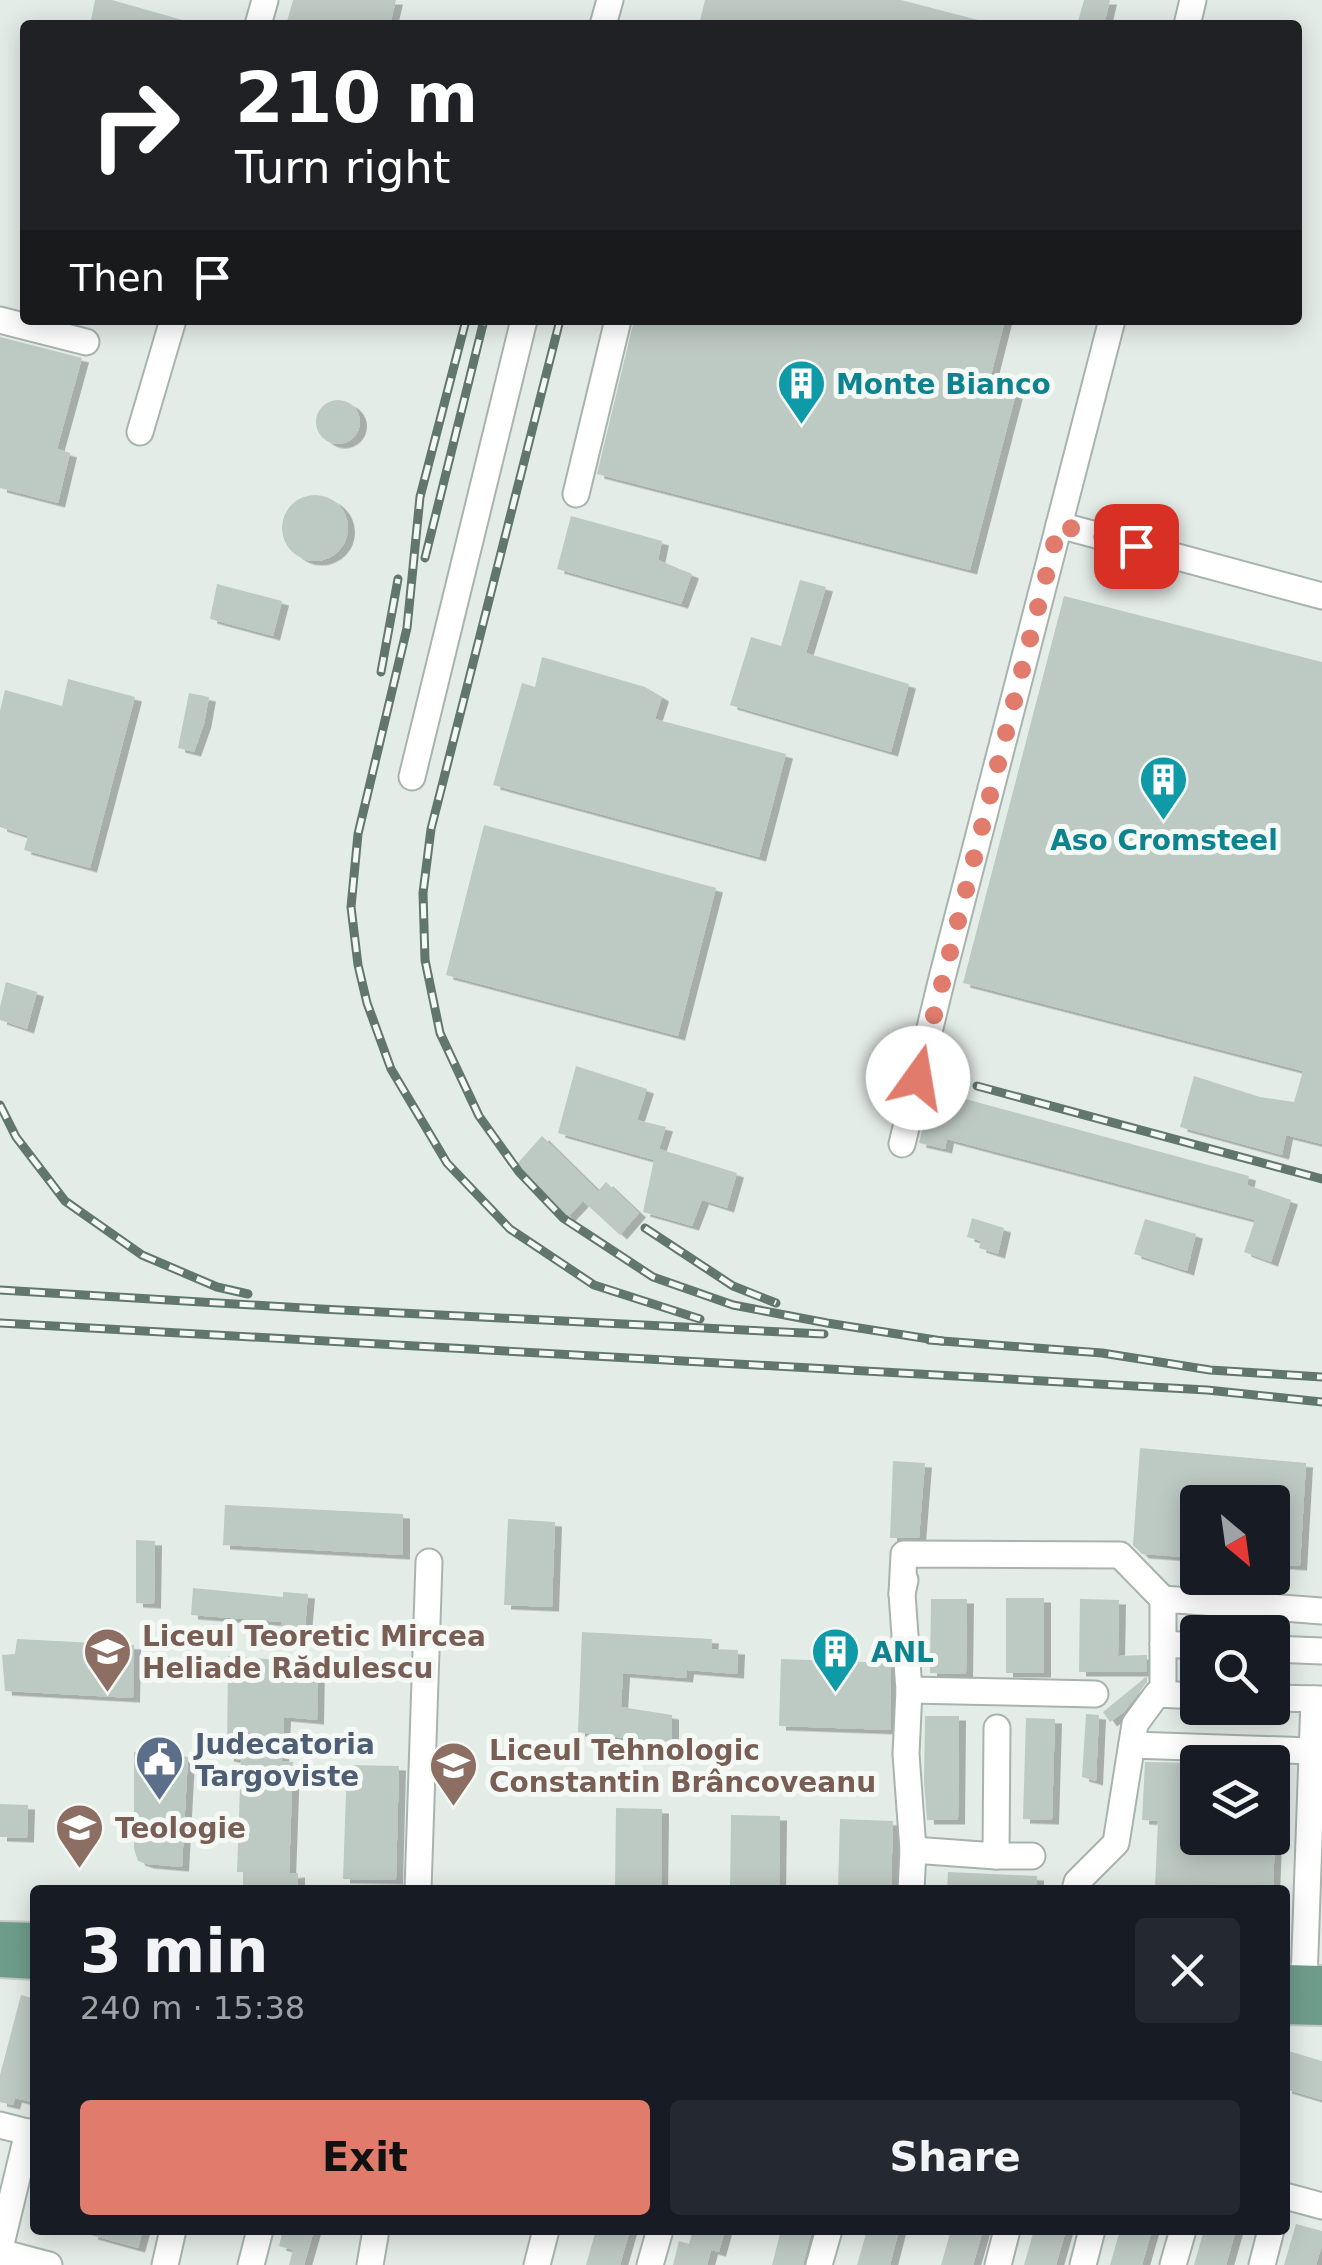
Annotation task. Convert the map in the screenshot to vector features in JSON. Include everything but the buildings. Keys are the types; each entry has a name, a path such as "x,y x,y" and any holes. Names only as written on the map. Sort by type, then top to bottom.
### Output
{"main road":[{"path":"0,1937 30,1938"},
{"path":"0,1962 30,1964"},
{"path":"1290,2009 1322,2010"}],"street":[{"path":"0,320 86,342"},
{"path":"140,432 172,325"},
{"path":"412,778 523,325"},
{"path":"576,494 617,325"},
{"path":"902,1144 1111,325"},
{"path":"1059,525 1322,596"},
{"path":"910,1885 913,1850 906,1754 909,1690 904,1554 1120,1554 1162,1599 1163,1694"},
{"path":"418,1885 429,1562"},
{"path":"1162,1599 1322,1610"},
{"path":"1162,1644 1180,1645"},
{"path":"1290,1650 1322,1651"},
{"path":"909,1690 1095,1694"},
{"path":"1077,1885 1116,1843 1135,1724 1157,1694 1180,1695"},
{"path":"1290,1698 1318,1699 1312,1751 1304,1980"},
{"path":"996,1728 996,1856"},
{"path":"1132,1745 1312,1751"},
{"path":"913,1850 1032,1856"},
{"path":"0,2126 30,2133"},
{"path":"30,2137 0,2250 49,2265"},
{"path":"1290,2197 1322,2206"},
{"path":"165,2265 173,2235"},
{"path":"252,2265 259,2235"},
{"path":"370,2265 375,2235"},
{"path":"537,2265 545,2235"},
{"path":"650,2265 659,2235"},
{"path":"819,2265 828,2235"},
{"path":"998,2265 1006,2235"},
{"path":"1083,2265 1091,2235"},
{"path":"1173,2265 1181,2235"},
{"path":"1262,2265 1269,2235"}],"railway":[{"path":"465,325 420,497 407,628 358,834 351,907 358,965 391,1069 447,1163 510,1229 594,1285 700,1319"},
{"path":"425,558 483,325"},
{"path":"559,325 431,829 423,893 425,960 440,1033 479,1116 519,1172 563,1218 653,1277 733,1305 942,1341"},
{"path":"381,672 398,579"},
{"path":"977,1086 1322,1179"},
{"path":"0,1105 16,1137 65,1201 142,1255 217,1287 248,1294"},
{"path":"645,1228 733,1286 776,1303"},
{"path":"0,1290 824,1334"},
{"path":"0,1323 1207,1390 1322,1402"},
{"path":"929,1340 1102,1353 1210,1370 1322,1377"}],"place":[{"name":"Monte Bianco","path":"801,426"},
{"name":"Aso Cromsteel","path":"1164,822"},
{"name":"Liceul Teoretic Mircea Heliade Rădulescu","path":"107,1694"},
{"name":"ANL","path":"836,1694"},
{"name":"Judecatoria Targoviste","path":"160,1802"},
{"name":"Liceul Tehnologic Constantin Brâncoveanu","path":"454,1808"},
{"name":"Teologie","path":"80,1870"}],"route":[{"path":"918,1078 1059,525 1136,546"}]}
